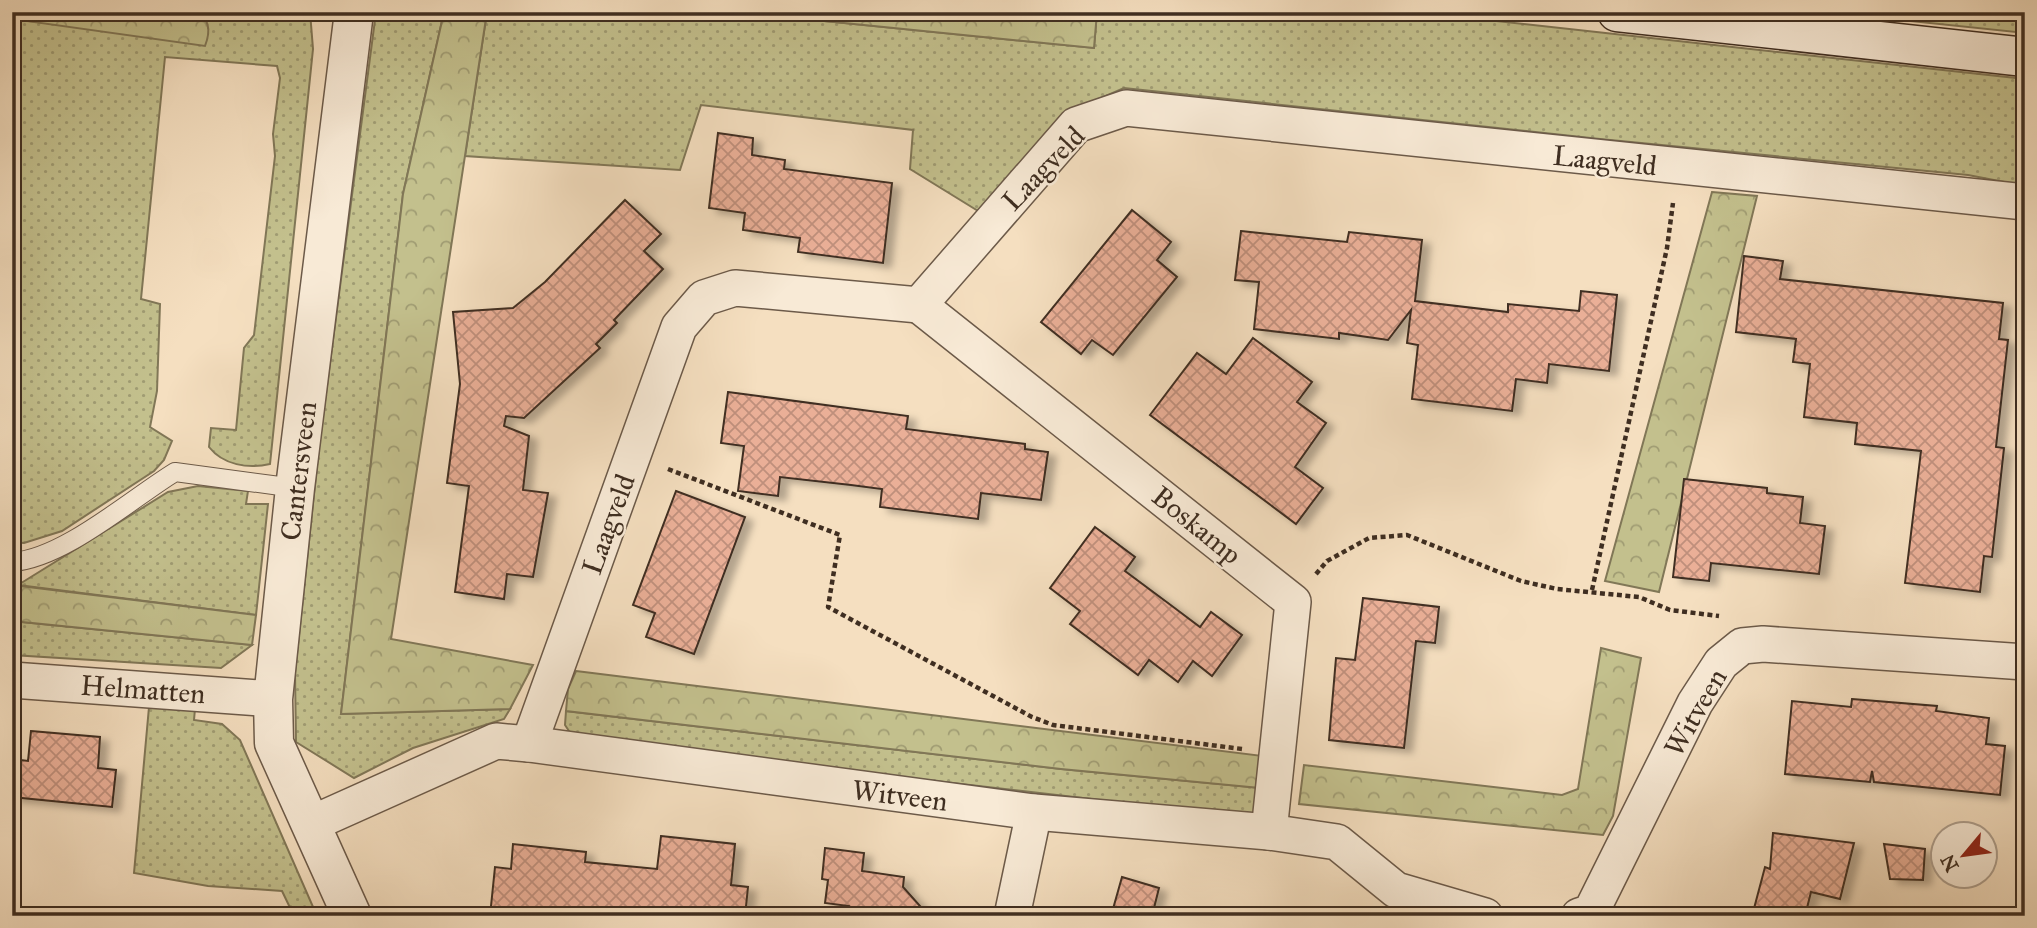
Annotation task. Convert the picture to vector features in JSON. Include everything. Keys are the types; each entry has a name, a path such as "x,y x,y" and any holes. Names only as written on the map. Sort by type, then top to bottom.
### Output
{"street":[{"name":"Cantersveen","path":"352,916 313,823 274,743 273,699 295,488 355,12"},
{"path":"1617,12 2025,57"},
{"name":"Laagveld","path":"529,744 679,327 704,298 735,288 919,305 1076,125 1126,108 1679,168 2025,202"},
{"name":"Boskamp","path":"919,305 1293,602"},
{"path":"1269,832 1293,602"},
{"name":"Witveen","path":"1588,915 1695,704 1721,663 1742,646 1763,645 2025,662"},
{"name":"Helmatten","path":"12,680 273,699"},
{"name":"Witveen","path":"313,823 496,741 1034,812 1269,832 1337,842 1396,890 1485,916"},
{"path":"1012,916 1034,812"}],"lane":[{"path":"12,562 38,557 65,545 175,472 295,488"}],"path":[{"path":"1592,590 1667,248 1679,168"},
{"path":"632,456 840,535 828,607 1032,717 1053,725 1277,754"},
{"path":"1293,602 1327,561 1369,538 1407,535 1521,581 1557,589 1592,590 1639,597 1670,610 1718,615 1742,646"}],"green space":[{"path":"12,12 196,12 207,22 208,36 205,46 12,19"},
{"path":"196,12 310,12 313,49 270,464 236,464 221,458 209,447 211,428 236,430 244,348 254,335 275,156 273,134 280,78 277,66 165,57 141,299 160,304 157,391 150,427 172,441 164,460 154,471 62,531 24,543 12,542 12,19 88,28 200,13"},
{"path":"376,12 444,12 403,194 341,714 510,709 504,719 413,748 354,778 296,742 295,673 319,447"},
{"path":"444,12 487,12 391,639 533,665 510,709 341,714 403,194"},
{"path":"487,12 734,12 1094,48 1097,12 1414,12 2025,79 2025,186 1968,175 1124,88 1066,113 983,214 910,169 913,130 701,105 680,170 465,156"},
{"path":"734,12 1097,12 1094,48"},
{"path":"1831,12 2025,12 2025,33 1834,13"},
{"path":"1712,192 1757,196 1659,592 1605,581"},
{"path":"198,486 248,491 246,504 268,504 256,615 18,585 168,492"},
{"path":"12,585 256,615 252,645 12,621"},
{"path":"12,621 252,645 221,668 12,655"},
{"path":"1601,648 1641,658 1613,816 1603,835 1299,804 1304,765 1562,795 1578,789"},
{"path":"576,671 1263,756 1260,788 1061,769 566,711 568,689"},
{"path":"149,707 195,709 194,720 222,724 240,740 317,916 294,916 282,891 208,886 134,873"},
{"path":"566,711 1061,769 1260,788 1256,818 631,746 577,743 565,725"}],"building":[{"path":"718,133 753,138 752,155 785,160 784,169 892,183 883,263 798,252 800,238 743,230 745,213 709,208"},
{"path":"625,200 661,234 644,251 663,269 614,320 617,323 596,344 600,348 524,418 506,416 504,426 529,436 523,490 548,493 533,577 507,574 504,599 455,592 469,486 447,483 460,384 453,312 513,308 545,282"},
{"path":"1132,210 1171,242 1157,260 1177,277 1113,355 1092,340 1081,354 1041,322"},
{"path":"1241,231 1347,242 1349,232 1422,240 1415,301 1508,312 1508,304 1579,311 1581,291 1617,295 1609,371 1549,364 1547,383 1516,379 1512,411 1412,399 1418,345 1407,343 1411,310 1388,340 1339,333 1339,339 1254,329 1259,282 1235,280"},
{"path":"1744,256 1783,261 1780,279 2003,303 1999,339 2008,340 1996,447 2004,448 1992,557 1984,556 1980,592 1905,583 1921,451 1855,444 1857,423 1804,417 1810,364 1793,362 1796,339 1736,332"},
{"path":"1253,338 1312,382 1297,402 1326,423 1295,467 1323,488 1296,524 1150,415 1197,353 1226,374"},
{"path":"728,392 908,416 906,429 1025,444 1025,449 1048,452 1041,500 981,493 978,519 880,507 882,489 851,485 780,477 778,496 738,491 744,446 721,443"},
{"path":"1684,479 1767,488 1767,493 1803,497 1800,523 1825,526 1819,574 1711,563 1709,581 1673,577"},
{"path":"676,491 745,517 694,654 646,637 655,613 633,605"},
{"path":"1095,527 1135,557 1125,571 1200,627 1211,612 1242,635 1212,676 1193,661 1178,682 1149,660 1138,675 1070,624 1080,611 1050,588"},
{"path":"1363,598 1439,607 1435,643 1416,641 1404,748 1329,740 1336,658 1355,660"},
{"path":"1852,699 1937,706 1936,711 1989,718 1986,744 2005,746 2000,795 1874,782 1872,771 1870,782 1785,774 1792,701 1851,707"},
{"path":"31,731 100,737 98,768 116,770 112,807 12,797 12,759 28,761"},
{"path":"1773,833 1854,843 1840,899 1811,892 1805,916 1752,916 1765,867 1770,869"},
{"path":"661,836 735,844 731,885 748,887 745,916 647,916 600,910 599,916 490,916 495,867 511,869 513,844 586,852 585,862 657,869"},
{"path":"1884,844 1925,849 1923,880 1890,879"},
{"path":"825,848 864,853 862,871 904,877 903,887 928,915 900,912 899,916 848,916 849,906 825,903 828,880 822,879"},
{"path":"1122,877 1159,888 1152,916 1111,916"}]}
